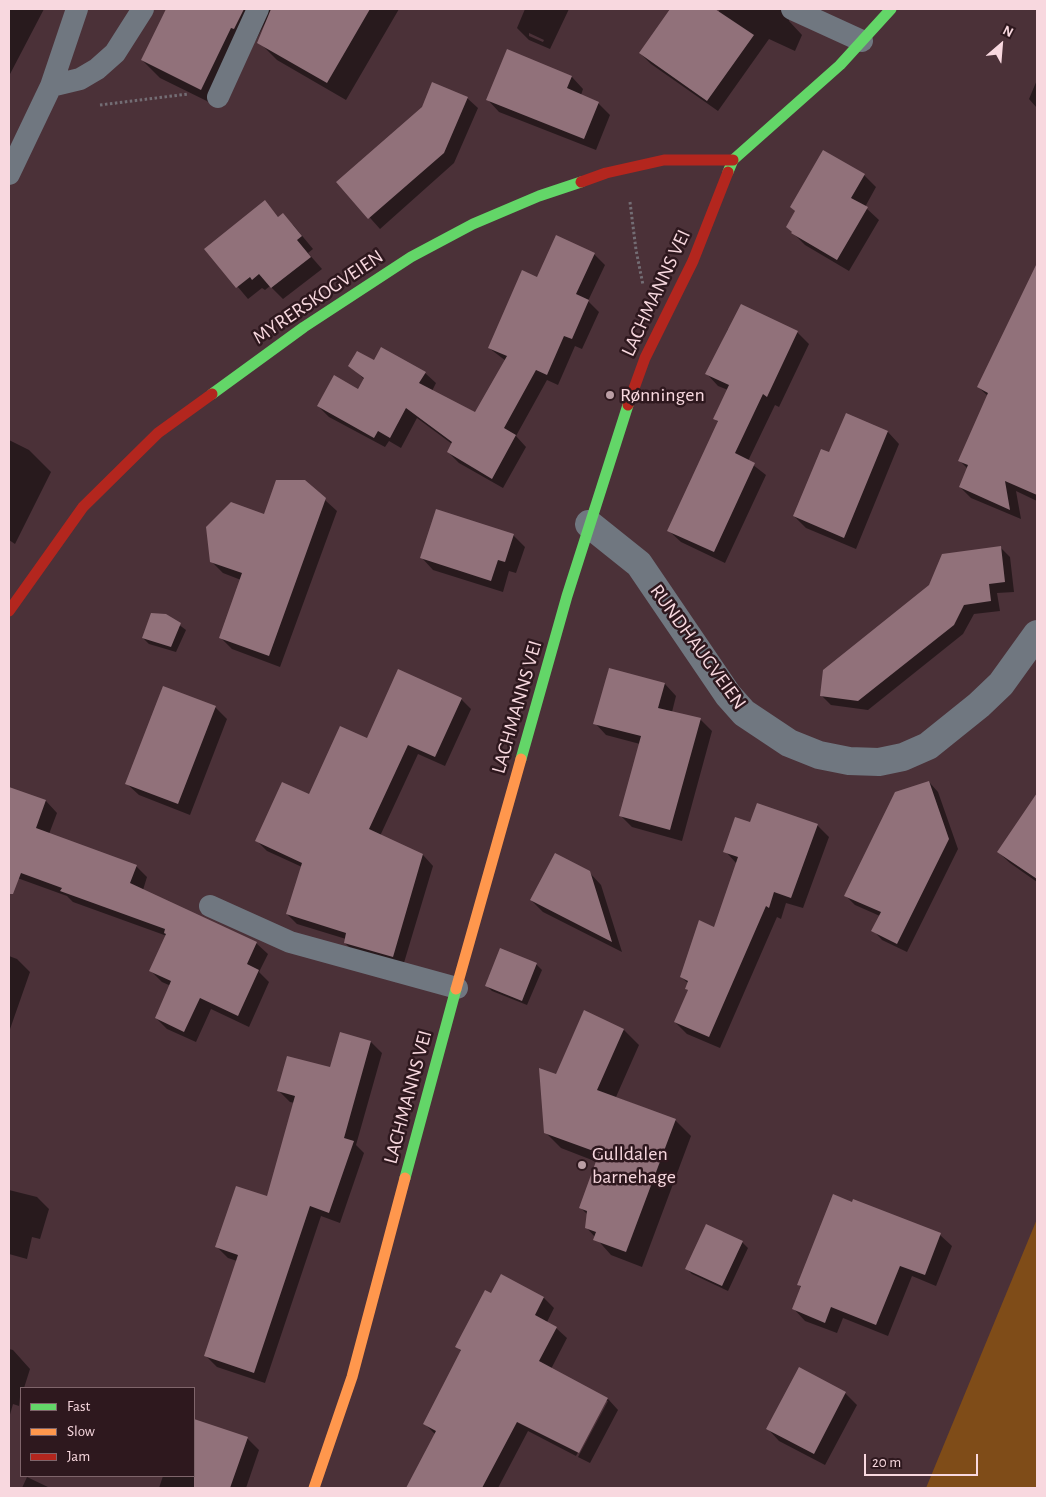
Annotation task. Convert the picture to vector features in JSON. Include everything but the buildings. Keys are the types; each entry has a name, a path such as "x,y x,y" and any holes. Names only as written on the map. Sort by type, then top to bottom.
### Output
{"street":[{"name":"LACHMANNS VEI","path":"314,1488 352,1377 457,988 589,524 645,358 693,261 733,160 840,65 891,9"},
{"name":"MYRERSKOGVEIEN","path":"9,611 83,507 158,433 304,327 411,256 473,224 539,196 606,173 664,160 733,160"},
{"name":"RUNDHAUGVEIEN","path":"589,524 639,564 728,695 744,714 789,743 819,755 850,761 879,762 903,757 928,746 979,705 1001,684 1037,634"}],"lane":[{"path":"9,174 51,86 77,9"},
{"path":"51,86 80,79 97,69 119,47 143,9"},
{"path":"218,97 258,9"},
{"path":"792,9 862,41"},
{"path":"210,906 290,942 457,988"}],"path":[{"path":"94,106 184,93 218,97"},
{"path":"628,195 642,275"}],"shaded area":[{"path":"1037,1219 1037,1488 926,1488"}],"traffic: fast":[{"path":"728,172 733,160 840,65 891,9"},
{"path":"212,394 304,327 411,257 473,224 539,196 581,182"},
{"path":"521,759 567,596 628,405"},
{"path":"405,1178 456,989"}],"traffic: slow":[{"path":"456,989 521,759"},
{"path":"314,1488 352,1377 405,1178"}],"traffic: jam":[{"path":"581,182 606,173 664,160 733,160"},
{"path":"628,405 645,358 693,261 728,172"},
{"path":"9,611 83,507 158,433 212,394"}],"place":[{"name":"Rønningen","path":"610,395"},
{"name":"Gulldalen barnehage","path":"582,1165"}]}
